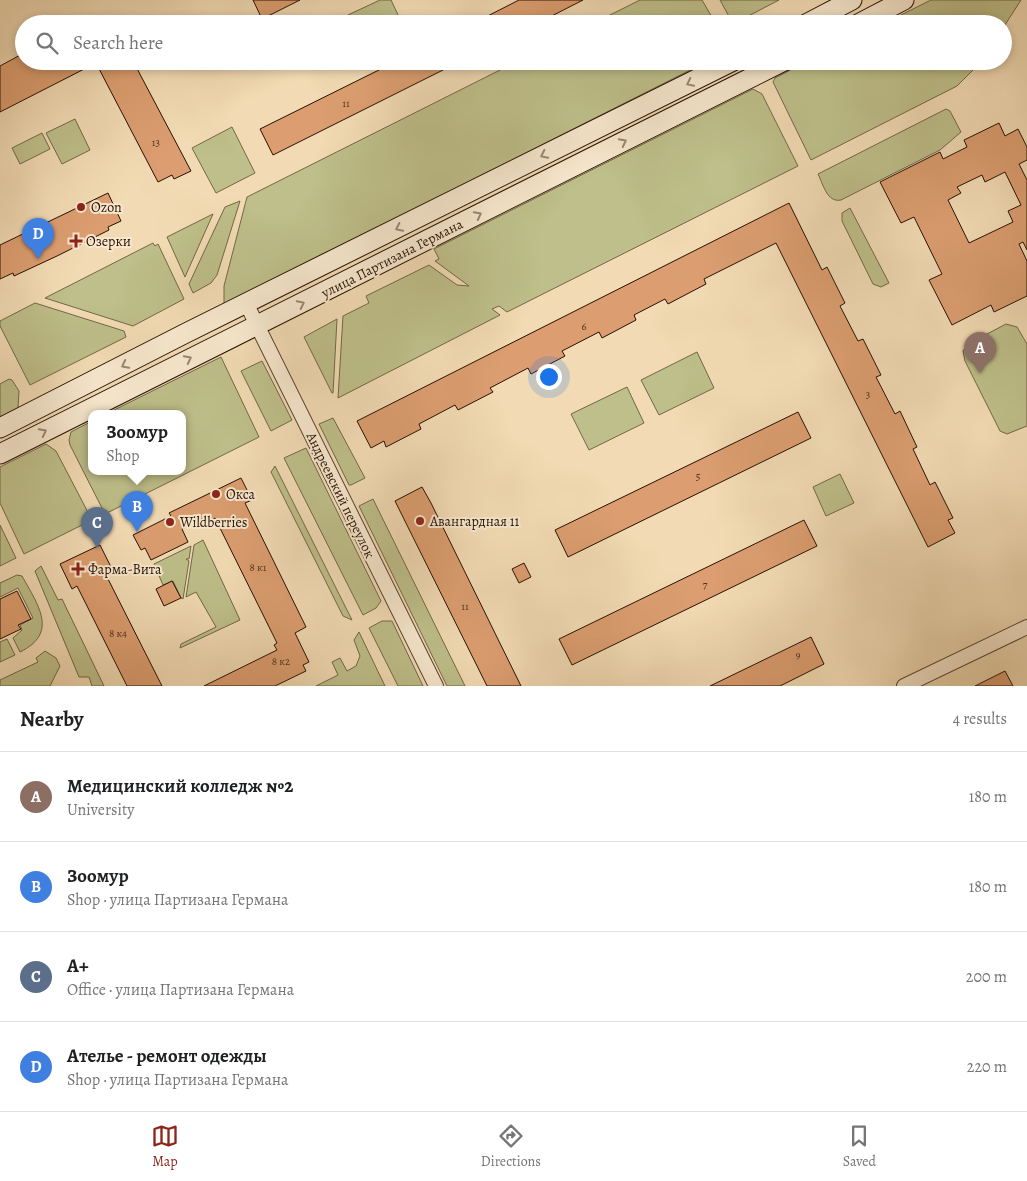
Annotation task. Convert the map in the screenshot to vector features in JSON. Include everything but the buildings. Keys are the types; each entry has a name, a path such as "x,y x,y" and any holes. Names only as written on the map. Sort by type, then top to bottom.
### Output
{"main road":[{"path":"823,15 852,0"},
{"path":"875,15 904,0"},
{"name":"улица Партизана Германа","path":"0,428 246,303 715,70"},
{"name":"улица Партизана Германа","path":"0,454 766,70"}],"street":[{"name":"Андреевский переулок","path":"246,303 436,686"},
{"path":"904,686 1027,627"}],"green space":[{"path":"380,0 391,0 398,15 348,15"},
{"path":"640,0 702,0 711,15 610,15"},
{"path":"720,0 779,0 750,15 728,15"},
{"path":"931,0 1021,0 1011,15 901,15"},
{"path":"500,70 690,70 224,305 224,286 247,197"},
{"path":"791,70 973,70 957,86 811,160 773,82 775,78"},
{"path":"753,89 762,94 798,166 507,312 499,306 492,309 500,315 338,398 343,316 369,303 366,296 429,265 457,285 469,286 435,261 439,259 434,249"},
{"path":"946,109 950,111 961,132 940,150 841,200 832,199 826,192 818,174"},
{"path":"75,119 90,150 62,164 46,133"},
{"path":"232,127 255,173 216,193 192,148"},
{"path":"42,133 50,149 20,164 12,148"},
{"path":"240,201 217,275 211,283 193,293 189,284 225,207"},
{"path":"850,208 889,283 881,287 873,284 842,221 842,213"},
{"path":"213,214 185,277 167,237"},
{"path":"153,243 155,246 158,244 184,299 133,326 45,298"},
{"path":"35,303 124,331 126,337 30,385 0,326 0,321"},
{"path":"337,319 333,393 332,393 304,337"},
{"path":"1006,324 1017,327 1027,344 1027,426 1007,434 1000,431 965,361 963,351 968,344"},
{"path":"697,352 714,388 659,415 641,380"},
{"path":"221,357 259,437 186,474 186,410 114,410"},
{"path":"262,361 292,420 271,431 241,371"},
{"path":"9,379 12,380 19,391 18,408 0,417 0,384"},
{"path":"627,387 644,423 589,450 571,414"},
{"path":"333,418 365,478 351,485 349,485 319,424"},
{"path":"88,423 88,475 183,475 105,514 70,445 71,432"},
{"path":"46,444 56,451 92,520 24,554 0,503 0,467"},
{"path":"306,448 381,601 376,608 363,615 284,458"},
{"path":"275,466 352,620 343,616 271,472"},
{"path":"840,474 854,503 826,516 813,487"},
{"path":"373,499 465,686 447,686 359,506"},
{"path":"0,525 16,558 0,566"},
{"path":"203,540 240,620 180,648 181,644 216,627 196,592 186,597 194,545"},
{"path":"191,546 189,559 186,559 189,561 183,599 173,581 163,585 154,564"},
{"path":"41,566 58,600 62,599 104,686 92,686 89,677 79,677 35,571"},
{"path":"17,575 22,576 34,597 42,618 39,636 32,644 20,652 13,638 22,630 20,625 33,618 18,588 0,597 0,583"},
{"path":"382,621 392,621 423,686 398,686 369,628"},
{"path":"359,632 385,686 316,686 338,675 332,662 340,658 347,671 356,666 360,656 354,640"},
{"path":"7,639 15,655 0,662 0,642"},
{"path":"45,651 56,658 60,666 50,686 0,686 0,680 38,662 36,658"}],"place":[{"name":"Ozon","path":"81,207"},
{"name":"Озерки","path":"76,241"},
{"name":"Ателье - ремонт одежды","path":"38,259"},
{"name":"Медицинский колледж №2","path":"980,373"},
{"name":"Окса","path":"216,494"},
{"name":"Авангардная 11","path":"420,521"},
{"name":"Wildberries","path":"170,522"},
{"name":"Зоомур","path":"137,532"},
{"name":"А+","path":"97,548"},
{"name":"Фарма-Вита","path":"78,569"}]}
